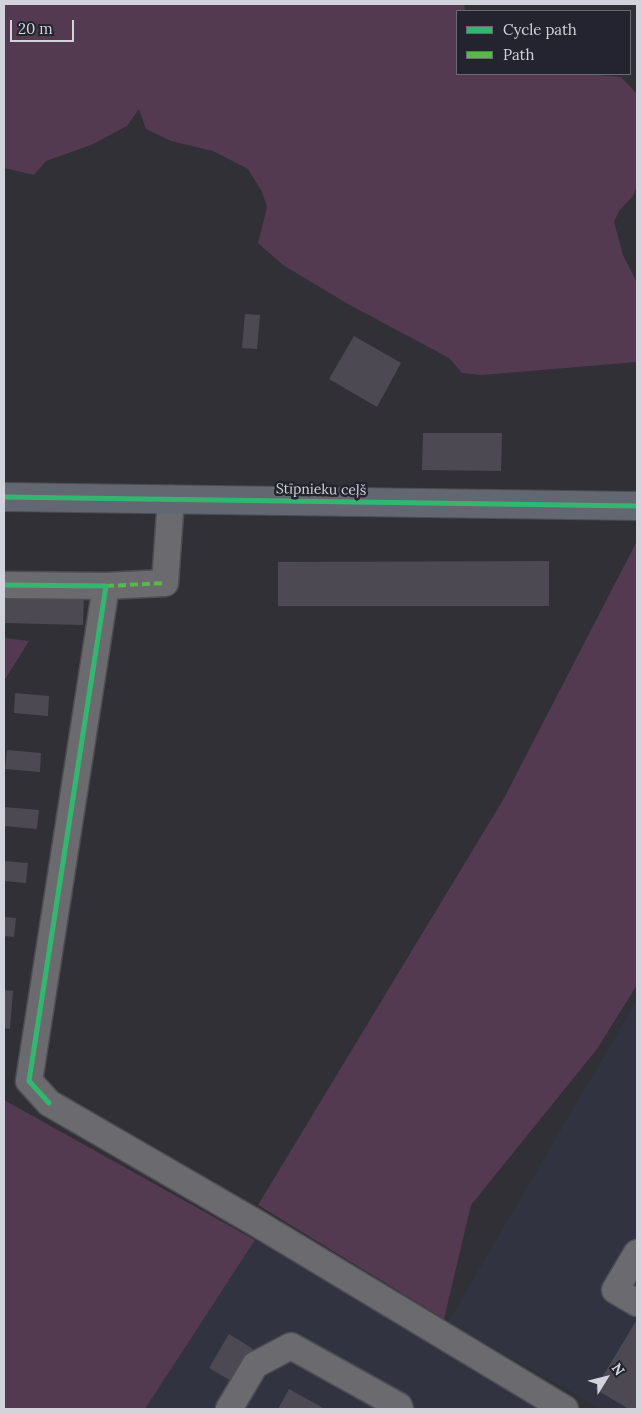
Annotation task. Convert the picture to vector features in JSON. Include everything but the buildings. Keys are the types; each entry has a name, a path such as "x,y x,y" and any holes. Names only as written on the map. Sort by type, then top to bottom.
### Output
{"main road":[{"name":"Stīpnieku ceļš","path":"4,497 637,506"}],"street":[{"path":"4,585 106,586 164,583 171,499"},
{"path":"106,586 29,1081 49,1104 258,1224 565,1409"},
{"path":"637,1253 615,1290 637,1303"},
{"path":"229,1409 255,1365 291,1346 399,1406 400,1409"}],"shaded area":[{"path":"4,4 464,4 465,10 456,10 456,75 600,75 621,77 637,94 637,186 633,196 619,211 614,222 623,255 637,283 637,362 482,375 462,373 449,358 348,304 283,265 258,243 267,207 262,192 248,169 213,151 171,141 146,129 139,109 127,126 91,145 46,161 34,175 4,168"},
{"path":"637,541 637,985 597,1049 471,1205 444,1319 258,1205 503,800"},
{"path":"4,638 29,641 4,681"},
{"path":"637,1000 637,1409 601,1409 448,1322"},
{"path":"4,1100 255,1240 145,1409 4,1409"},
{"path":"255,1240 550,1409 145,1409"}],"marked path":[{"path":"106,586 165,583"}],"cycle path":[{"path":"4,497 637,506"},
{"path":"4,585 106,586 29,1081 49,1103"}]}
